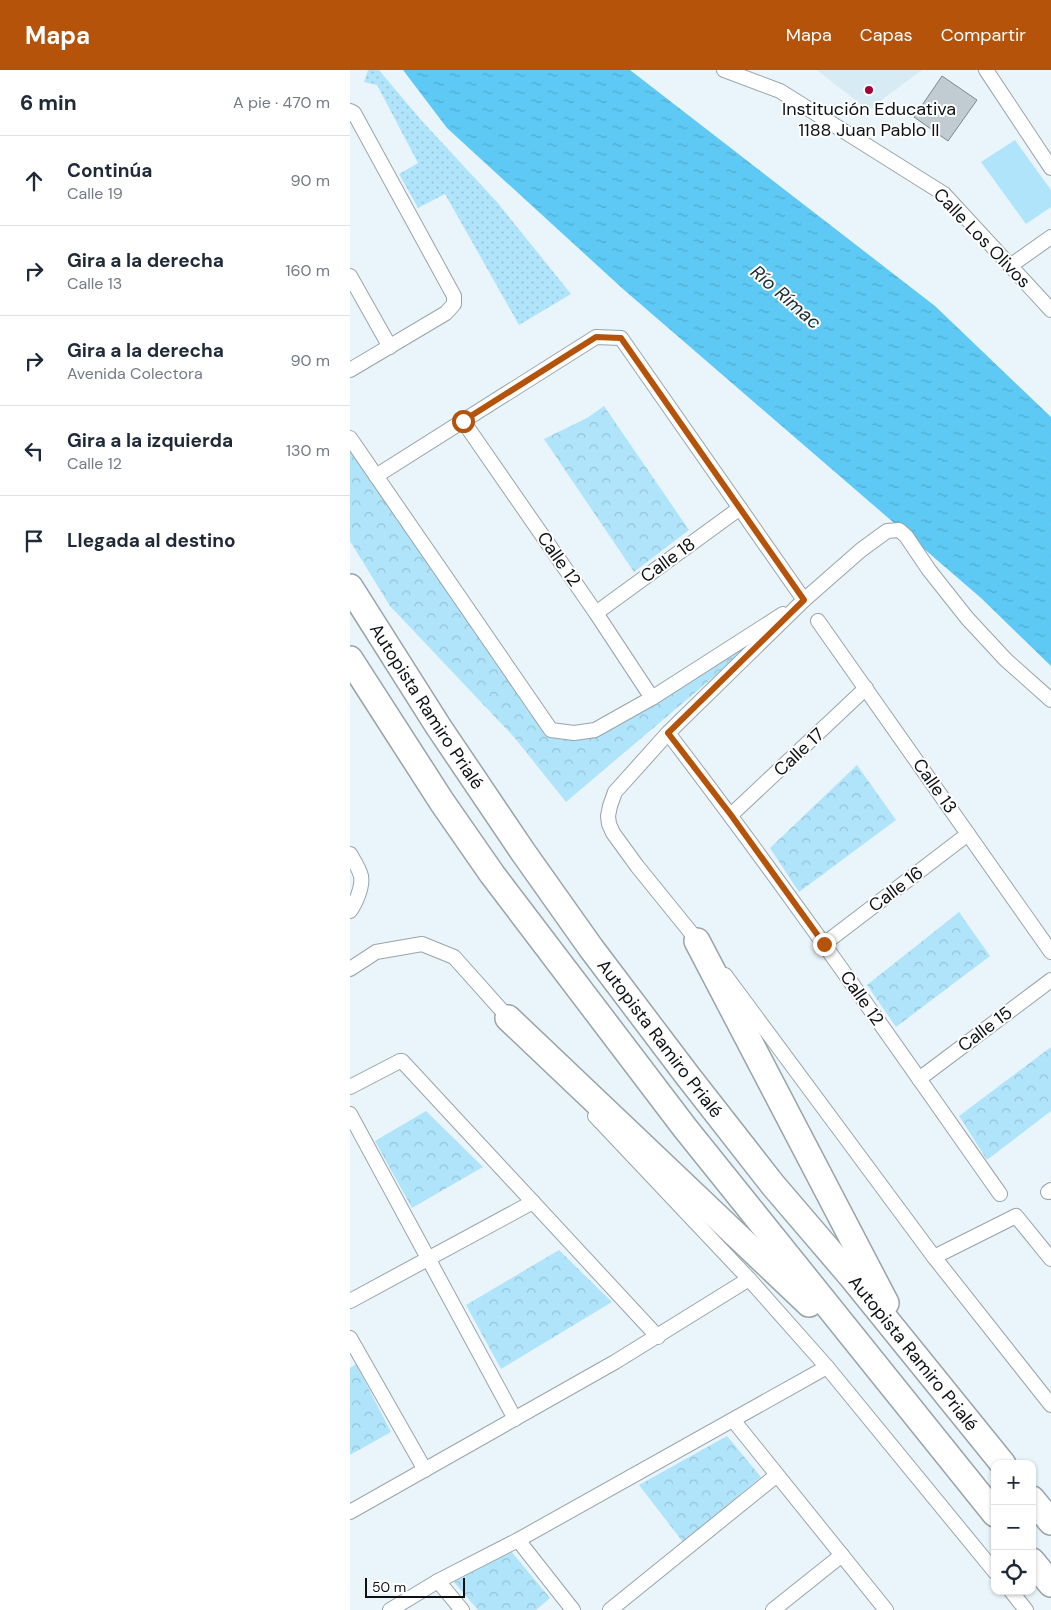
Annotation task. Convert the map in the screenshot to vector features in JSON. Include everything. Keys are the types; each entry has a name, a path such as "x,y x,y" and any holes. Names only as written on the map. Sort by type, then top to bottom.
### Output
{"highway":[{"name":"Autopista Ramiro Prialé","path":"350,587 438,726 523,852 591,948 687,1076 773,1185 1000,1460"},
{"name":"Autopista Ramiro Prialé","path":"350,659 442,802 492,874 691,1136 991,1509"},
{"path":"697,941 910,1350"},
{"path":"508,1018 878,1370"},
{"path":"1036,1504 1051,1522"},
{"path":"1036,1566 1051,1584"}],"street":[{"name":"Calle Los Olivos","path":"724,70 780,91 944,194 1051,310"},
{"path":"986,70 1051,168"},
{"path":"350,111 354,113 454,296 454,304 446,313 350,370"},
{"path":"1010,266 1051,237"},
{"path":"350,276 390,347"},
{"path":"376,476 596,337 621,338 804,600"},
{"name":"Calle 12","path":"463,421 596,613 652,698"},
{"path":"350,438 551,730 574,733 596,730 652,698 804,600"},
{"name":"Calle 18","path":"596,613 740,508"},
{"path":"1051,700 1006,660 967,618 929,570 906,536 899,530 887,531 861,550 804,600 668,733 615,792 608,816 613,833 637,866 741,995 934,1257 1051,1405"},
{"name":"Calle 13","path":"818,621 1051,952"},
{"name":"Calle 17","path":"731,815 866,688"},
{"name":"Calle 12","path":"668,733 731,815 824,944 1000,1194"},
{"name":"Calle 16","path":"824,944 968,834"},
{"path":"350,854 359,872 361,881 356,900 350,911"},
{"path":"350,968 376,952 422,944 448,953 462,964 568,1088 748,1279 827,1367 991,1567"},
{"name":"Calle 15","path":"919,1079 1051,980"},
{"path":"350,1087 401,1061 658,1337"},
{"path":"350,1114 515,1419"},
{"path":"350,1302 533,1202"},
{"path":"934,1257 1016,1216 1051,1259"},
{"path":"350,1512 658,1337 748,1279"},
{"path":"350,1338 425,1470"},
{"path":"390,1610 438,1581 518,1540 827,1367"},
{"path":"733,1420 886,1610"},
{"path":"610,1610 777,1475"},
{"path":"518,1540 573,1610"},
{"path":"773,1610 842,1555"},
{"path":"438,1581 462,1610"},
{"path":"1014,1595 1026,1610"}],"shaded area":[{"name":"Institución Educativa 1188 Juan Pablo II","path":"817,70 922,70 868,110"}],"green space":[{"path":"368,70 379,70 421,120 497,202 571,294 519,325 445,194 418,208 399,174 418,163 377,85 364,82"},
{"path":"1015,140 1051,190 1051,207 1026,224 981,162"},
{"path":"604,406 689,530 634,572 544,439 587,418"},
{"path":"350,450 531,715 549,735 573,737 759,632 750,646 566,802 514,737 390,606 350,541"},
{"path":"857,765 896,820 799,892 770,848"},
{"path":"959,912 990,956 896,1027 867,985"},
{"path":"1051,1047 1051,1111 987,1160 959,1116"},
{"path":"426,1111 483,1167 412,1208 375,1141"},
{"path":"559,1250 612,1302 501,1369 466,1305"},
{"path":"356,1364 391,1432 350,1455 350,1368"},
{"path":"727,1436 761,1477 683,1542 639,1485"},
{"path":"510,1550 550,1598 536,1610 478,1610 454,1582"}],"water":[{"name":"Río Rímac","path":"403,70 630,70 935,306 1051,417 1051,666 981,598 623,289 447,128"}],"building":[{"path":"942,76 977,100 948,141 914,117"}],"place":[{"name":"Institución Educativa 1188 Juan Pablo II","path":"869,90"}],"route":[{"path":"463,421 596,337 621,338 804,600 668,733 731,815 824,944"}]}
